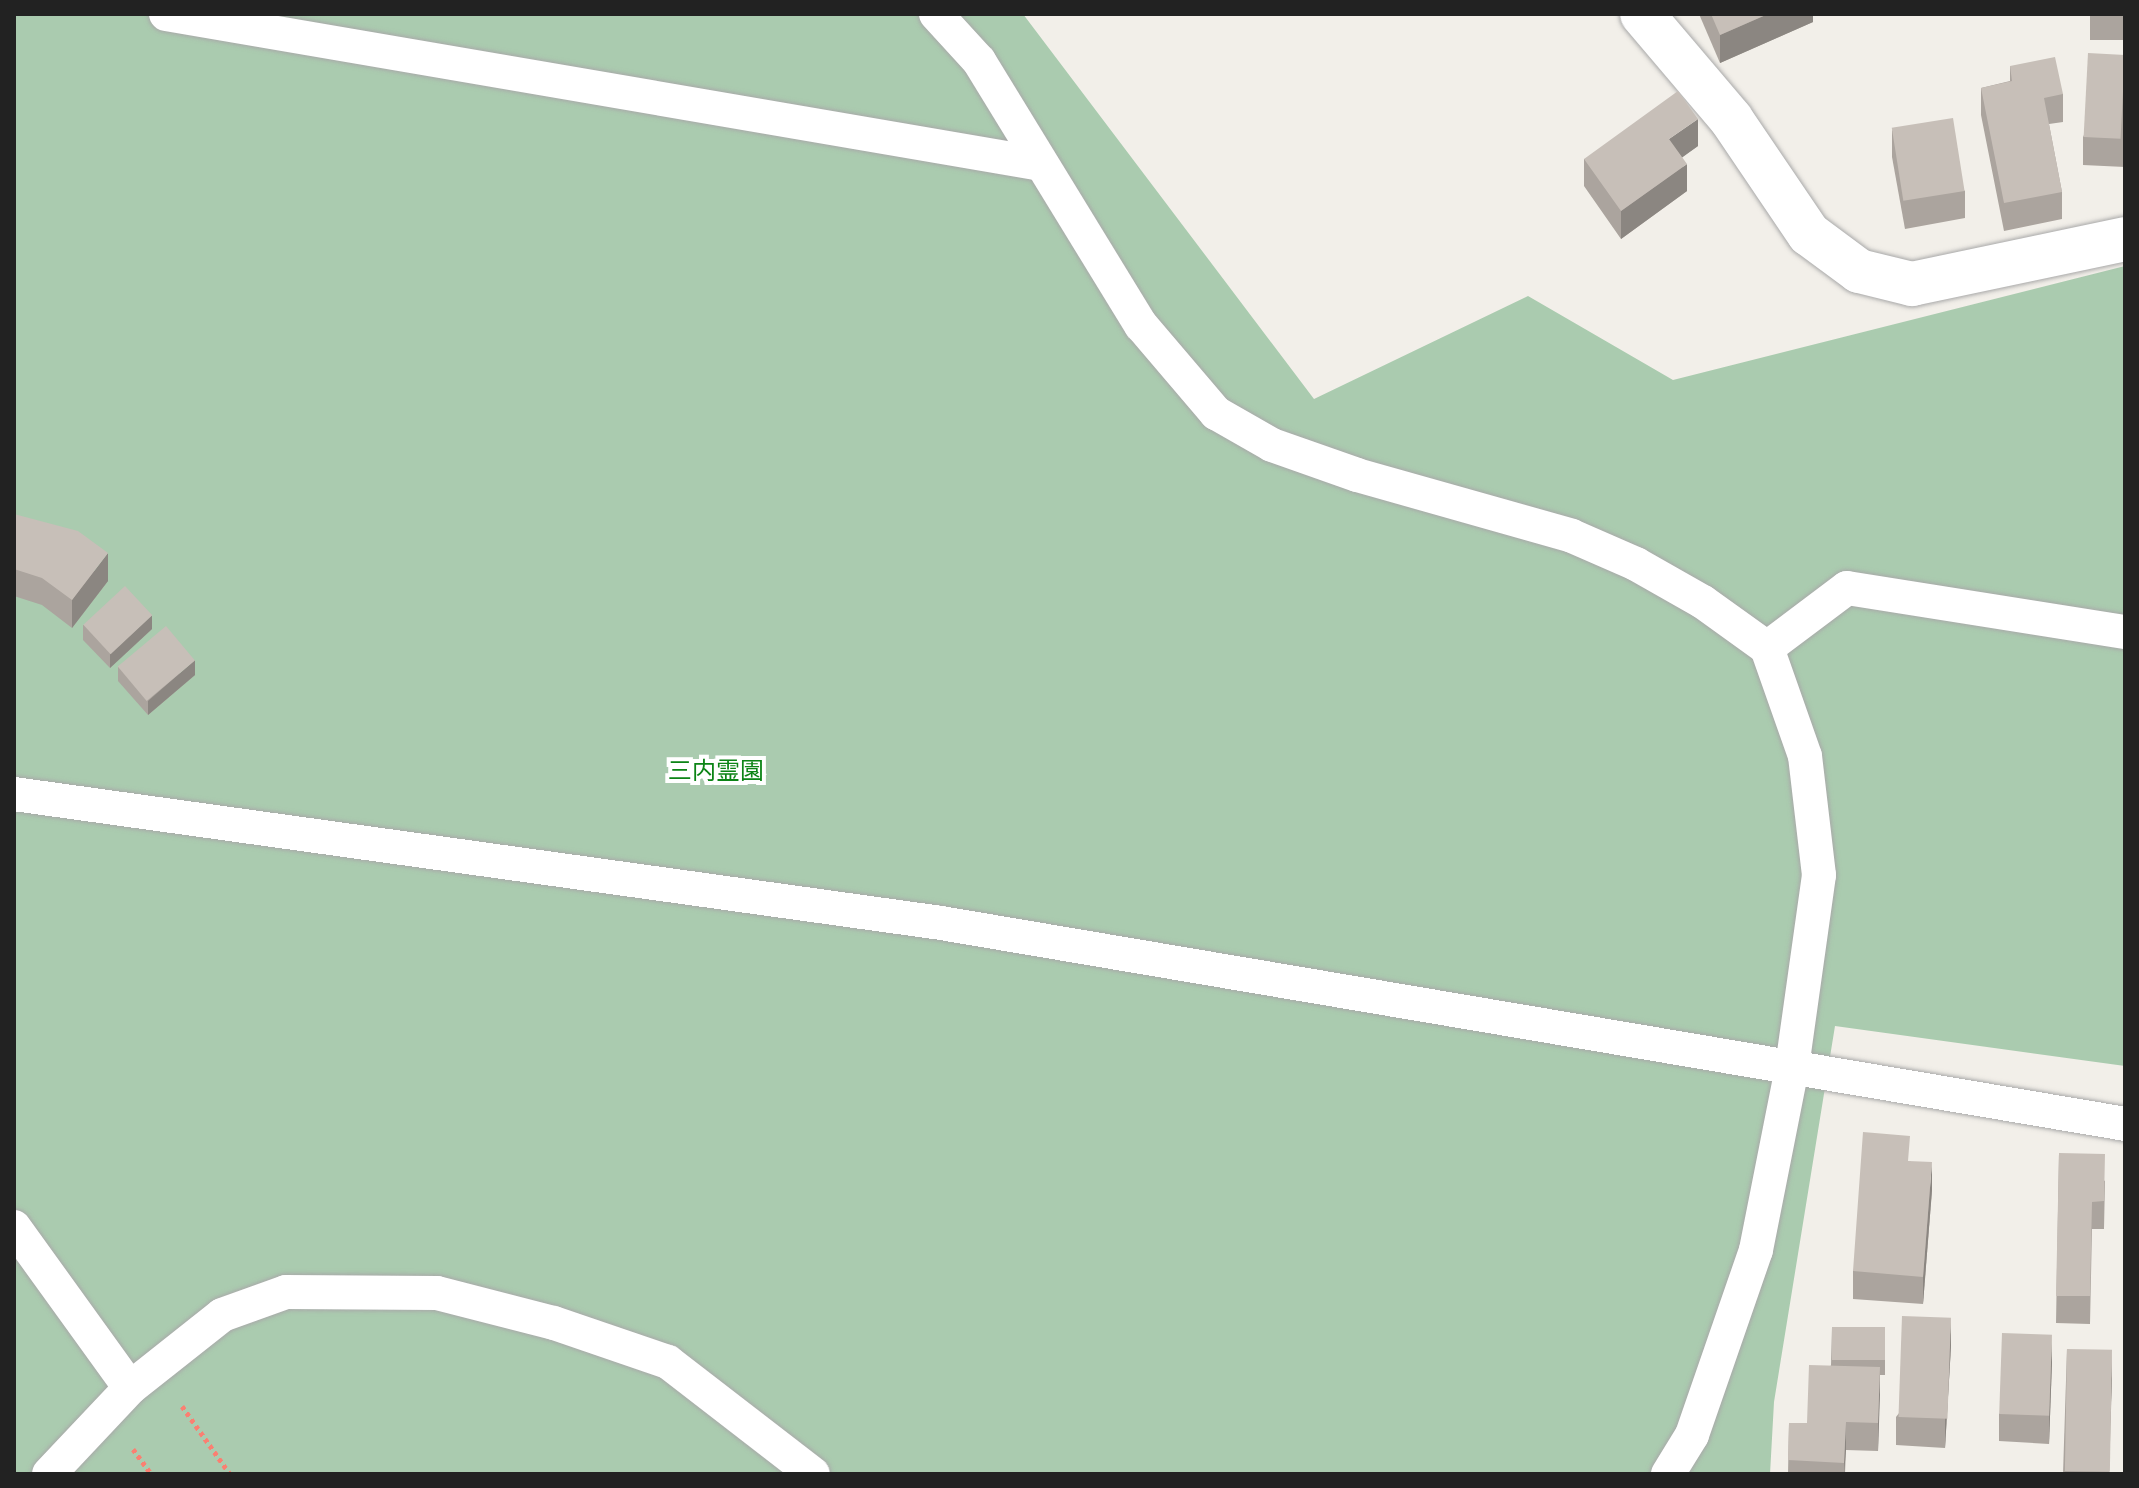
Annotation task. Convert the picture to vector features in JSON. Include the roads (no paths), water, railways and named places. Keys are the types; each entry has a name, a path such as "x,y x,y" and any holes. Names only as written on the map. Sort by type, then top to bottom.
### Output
{"street":[{"path":"1642,14 1731,119 1809,234 1859,271 1912,284 2125,239"}],"lane":[{"path":"166,14 1041,164"},
{"path":"936,14 979,61 1141,325 1216,413 1272,445 1357,475 1572,536 1636,564 1703,602 1767,648 1805,756 1819,875 1792,1068 1756,1250 1692,1435 1668,1474"},
{"path":"1767,648 1847,588 2125,632"},
{"path":"14,794 941,923 2125,1124"},
{"path":"14,1227 143,1378"},
{"path":"49,1474 143,1378 222,1315 286,1292 437,1293 554,1323 668,1362 813,1474"}],"park label":[{"name":"三内霊園","path":"716,772"}]}
